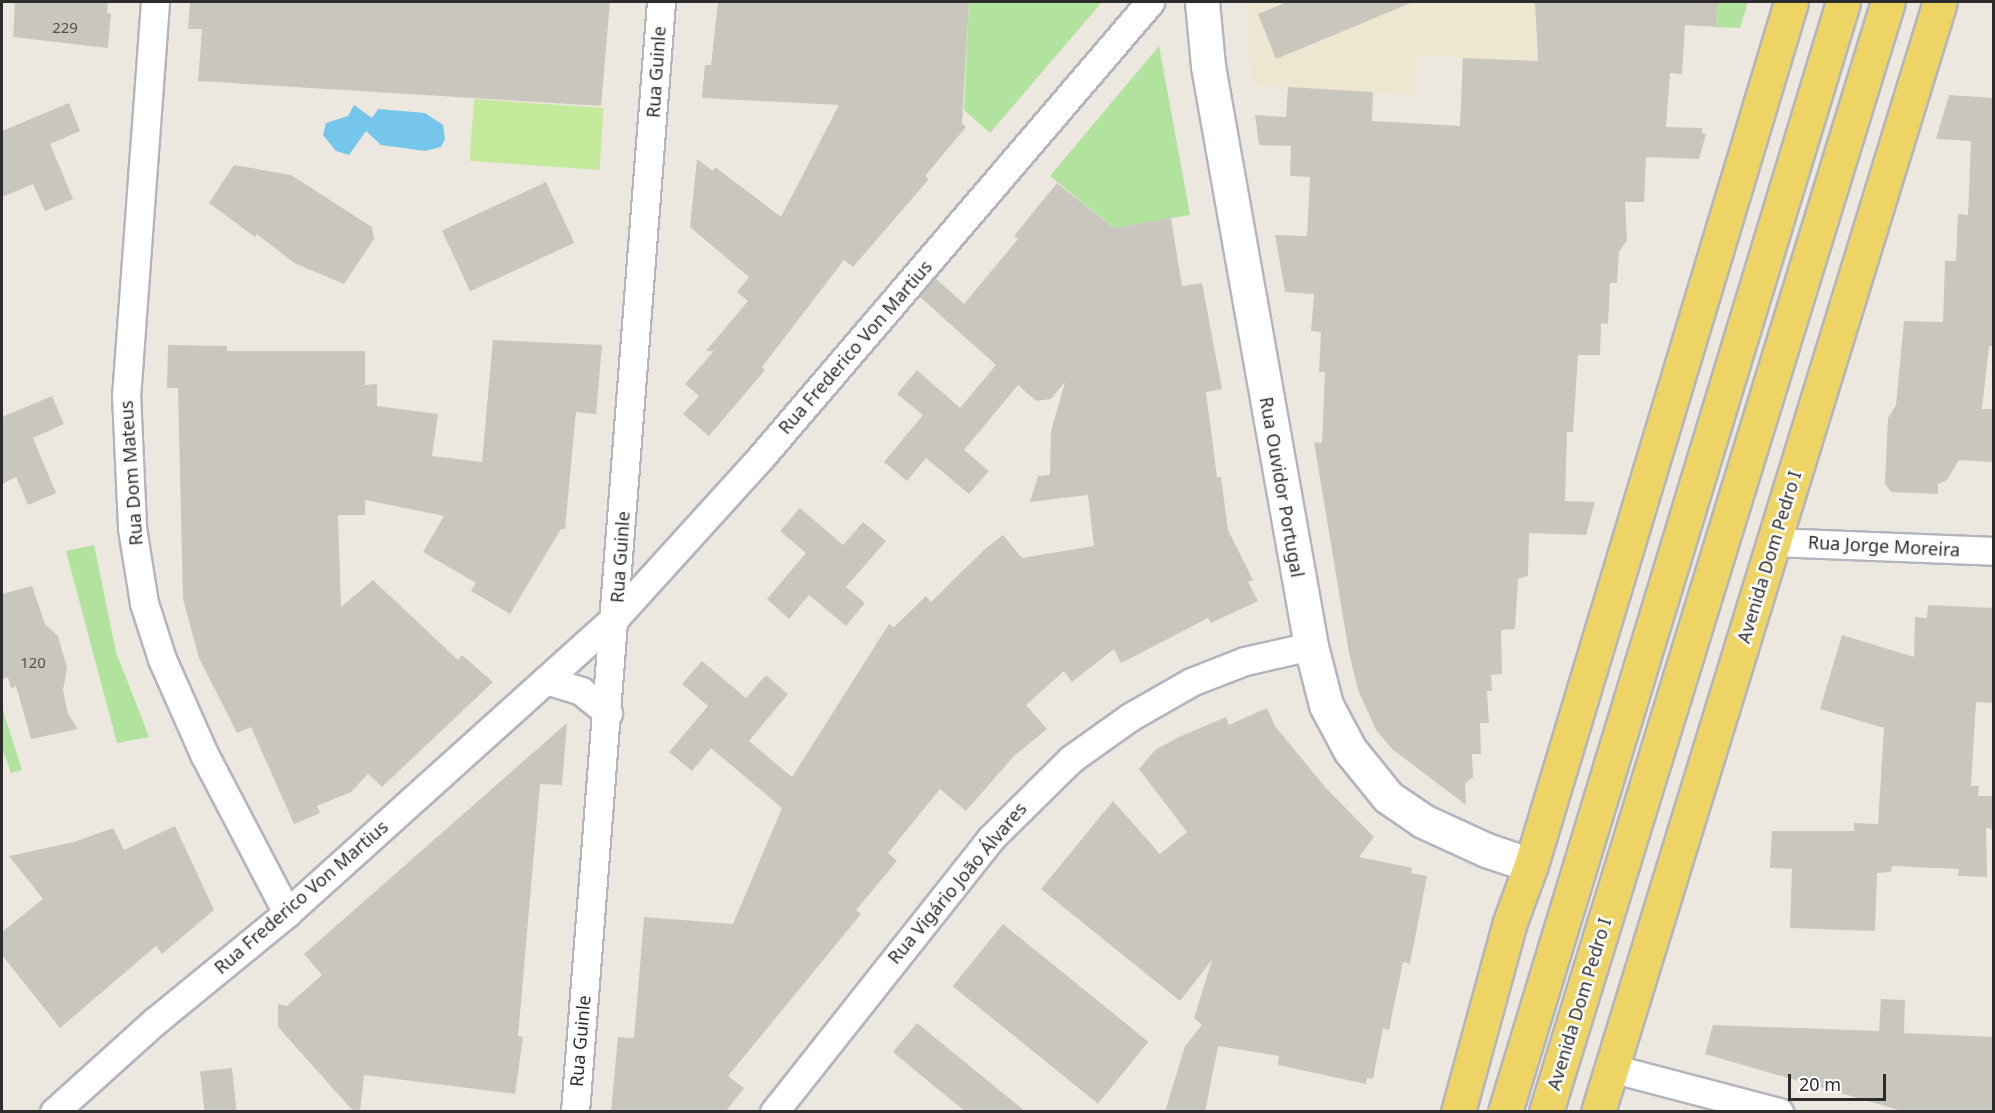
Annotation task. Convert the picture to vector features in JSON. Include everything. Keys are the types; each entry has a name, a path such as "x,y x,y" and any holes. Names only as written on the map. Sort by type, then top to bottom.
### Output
{"main road":[{"path":"1458,1112 1509,924 1531,865 1791,2"},
{"path":"1505,1112 1843,2"},
{"name":"Avenida Dom Pedro I","path":"1546,1112 1887,2"},
{"name":"Avenida Dom Pedro I","path":"1598,1112 1940,2"},
{"path":"1828,197 1895,145"}],"street":[{"name":"Rua Dom Mateus","path":"156,2 126,394 132,528 144,603 162,658 204,754 287,913"},
{"name":"Rua Guinle","path":"574,1112 616,617 661,2"},
{"name":"Rua Frederico Von Martius","path":"54,1112 154,1022 287,913 616,617 761,457 1150,2"},
{"name":"Rua Ouvidor Portugal","path":"1202,2 1208,66 1311,646 1326,705 1350,750 1389,796 1423,821 1486,850 1531,865"},
{"name":"Rua Jorge Moreira","path":"1774,542 1994,551"},
{"name":"Rua Vigário João Álvares","path":"774,1112 990,839 1071,759 1130,717 1191,682 1245,661 1311,646"},
{"path":"546,680 581,691 608,713"},
{"path":"1611,1068 1779,1112"}],"shaded area":[{"path":"1245,2 1535,2 1537,61 1417,56 1416,95 1253,85"}],"green space":[{"path":"969,2 1102,2 990,133 964,110"},
{"path":"1718,2 1748,2 1740,28 1717,27"},
{"path":"1159,46 1190,215 1114,228 1050,176"},
{"path":"474,99 604,108 599,170 470,161"},
{"path":"94,545 116,652 149,737 117,743 66,551"},
{"path":"2,707 22,770 11,773 2,748"}],"water":[{"path":"354,105 372,118 378,109 425,113 443,125 445,139 441,147 425,151 381,145 366,131 349,155 336,151 323,135 326,123 348,116"}],"building":[{"path":"15,2 108,2 107,13 111,14 108,48 13,37"},
{"path":"204,2 610,2 601,106 198,81 202,29 188,29 190,3"},
{"path":"718,2 969,2 962,123 966,127 925,176 929,179 853,267 844,260 762,367 765,370 709,436 683,414 699,396 685,384 714,351 706,351 748,301 737,292 749,277 690,227 697,159 713,171 715,167 781,217 839,105 702,98 705,65 711,65"},
{"path":"1287,2 1413,2 1276,59 1258,14"},
{"path":"1535,2 1718,2 1717,27 1685,25 1682,74 1670,73 1666,127 1702,128 1702,133 1706,134 1699,159 1646,157 1644,202 1625,202 1627,240 1619,252 1617,283 1610,283 1608,324 1601,323 1600,355 1578,355 1573,432 1567,432 1565,501 1595,502 1586,535 1529,533 1528,576 1518,579 1515,629 1501,630 1502,674 1491,675 1492,691 1487,691 1489,723 1480,723 1481,754 1472,754 1473,777 1465,784 1466,805 1392,749 1376,730 1358,690 1349,653 1314,442 1322,443 1325,372 1319,372 1321,332 1311,331 1314,294 1285,292 1275,235 1307,236 1310,177 1290,176 1291,146 1259,145 1255,115 1286,117 1288,87 1373,92 1372,121 1460,126 1463,58 1538,61"},
{"path":"1949,95 1994,98 1994,346 1989,346 1982,409 1994,409 1994,462 1959,460 1947,480 1938,484 1938,494 1891,492 1885,484 1888,418 1896,405 1904,321 1943,322 1945,261 1956,261 1958,214 1968,215 1971,141 1936,139"},
{"path":"69,103 80,131 50,144 73,199 45,211 33,184 2,197 2,131"},
{"path":"234,165 291,175 372,227 374,239 344,284 294,263 257,234 255,237 209,203"},
{"path":"546,182 574,243 470,291 442,231"},
{"path":"1057,183 1114,228 1171,218 1182,286 1202,283 1222,389 1206,392 1217,477 1221,477 1228,530 1253,580 1248,582 1258,601 1211,623 1208,618 1121,663 1114,649 1072,682 1064,671 1026,705 1047,729 1013,757 966,811 940,789 888,853 897,861 856,910 861,914 728,1076 744,1088 725,1112 611,1112 618,1037 634,1038 644,917 733,924 782,808 711,748 692,771 669,752 708,706 682,684 702,661 746,698 766,675 788,694 749,741 792,777 889,624 894,627 926,596 931,602 985,549 1003,535 1022,558 1094,546 1088,495 1030,502 1038,476 1050,475 1051,431 1065,382 1051,399 1036,401 1018,385 964,450 989,471 969,494 926,458 907,481 884,462 923,415 897,394 917,370 960,408 996,365 919,296 935,278 964,304 1018,239 1014,236"},
{"path":"493,340 602,345 596,414 576,412 565,529 561,529 510,614 471,591 476,583 423,552 444,516 365,500 365,515 338,515 341,607 373,580 458,660 462,655 493,682 382,787 368,774 351,792 317,806 320,813 294,824 251,727 237,733 199,658 183,599 178,388 167,388 168,345 227,346 227,351 365,351 365,385 377,384 377,406 438,414 432,456 482,462"},
{"path":"52,396 64,424 33,438 56,493 28,505 16,477 2,484 2,417"},
{"path":"800,508 843,545 863,522 886,541 846,587 865,603 846,626 809,595 789,619 767,599 806,553 780,531"},
{"path":"32,586 45,624 58,636 67,668 63,690 68,714 78,729 31,739 16,686 11,689 8,677 2,679 2,594"},
{"path":"1928,605 1994,608 1994,703 1976,702 1971,786 1979,786 1978,796 1994,796 1994,829 1986,828 1987,877 1958,876 1959,869 1892,866 1891,872 1877,873 1875,931 1790,928 1792,869 1770,868 1772,831 1854,831 1854,823 1878,824 1884,728 1820,709 1842,635 1914,657 1915,617 1927,618"},
{"path":"1267,708 1275,726 1325,787 1374,837 1359,857 1412,868 1411,873 1427,876 1410,964 1403,962 1389,1030 1383,1028 1373,1079 1367,1078 1366,1084 1278,1065 1279,1056 1218,1046 1205,1112 1165,1112 1185,1046 1202,1025 1194,1018 1212,960 1180,1001 1041,889 1113,801 1160,854 1187,832 1139,769 1155,750 1179,737 1226,717 1229,725"},
{"path":"567,723 562,785 540,784 518,1036 523,1037 515,1094 364,1075 360,1112 354,1112 278,1027 278,1004 287,1006 322,975 304,954"},
{"path":"175,826 214,910 162,954 156,946 60,1028 2,955 2,932 43,899 9,856 74,842 113,828 124,850"},
{"path":"1003,924 1148,1042 1098,1104 953,986"},
{"path":"1881,999 1905,1000 1904,1033 1994,1037 1994,1112 1906,1112 1705,1054 1713,1025 1879,1031"},
{"path":"917,1023 1026,1112 966,1112 934,1086 893,1052"},
{"path":"232,1068 237,1112 204,1112 200,1071"}]}
